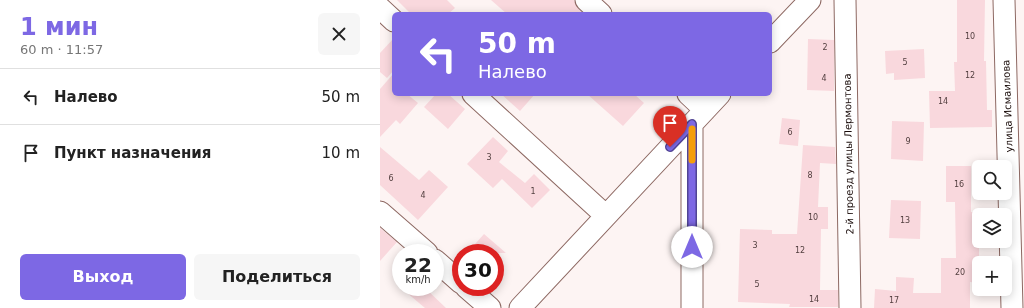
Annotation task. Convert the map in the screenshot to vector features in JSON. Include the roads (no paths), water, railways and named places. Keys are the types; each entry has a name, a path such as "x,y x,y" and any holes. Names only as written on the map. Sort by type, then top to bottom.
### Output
{"street":[{"path":"586,0 599,12"},
{"path":"772,40 810,0"},
{"name":"2-й проезд улицы Лермонтова","path":"845,0 850,308"},
{"name":"улица Исмаилова","path":"1004,0 1012,308"},
{"path":"380,8 392,19"},
{"path":"475,96 605,215"},
{"path":"689,96 698,117 692,308"},
{"path":"520,308 605,215 718,96"},
{"path":"380,212 417,244"},
{"path":"444,268 452,275"},
{"path":"476,296 490,308"}]}
